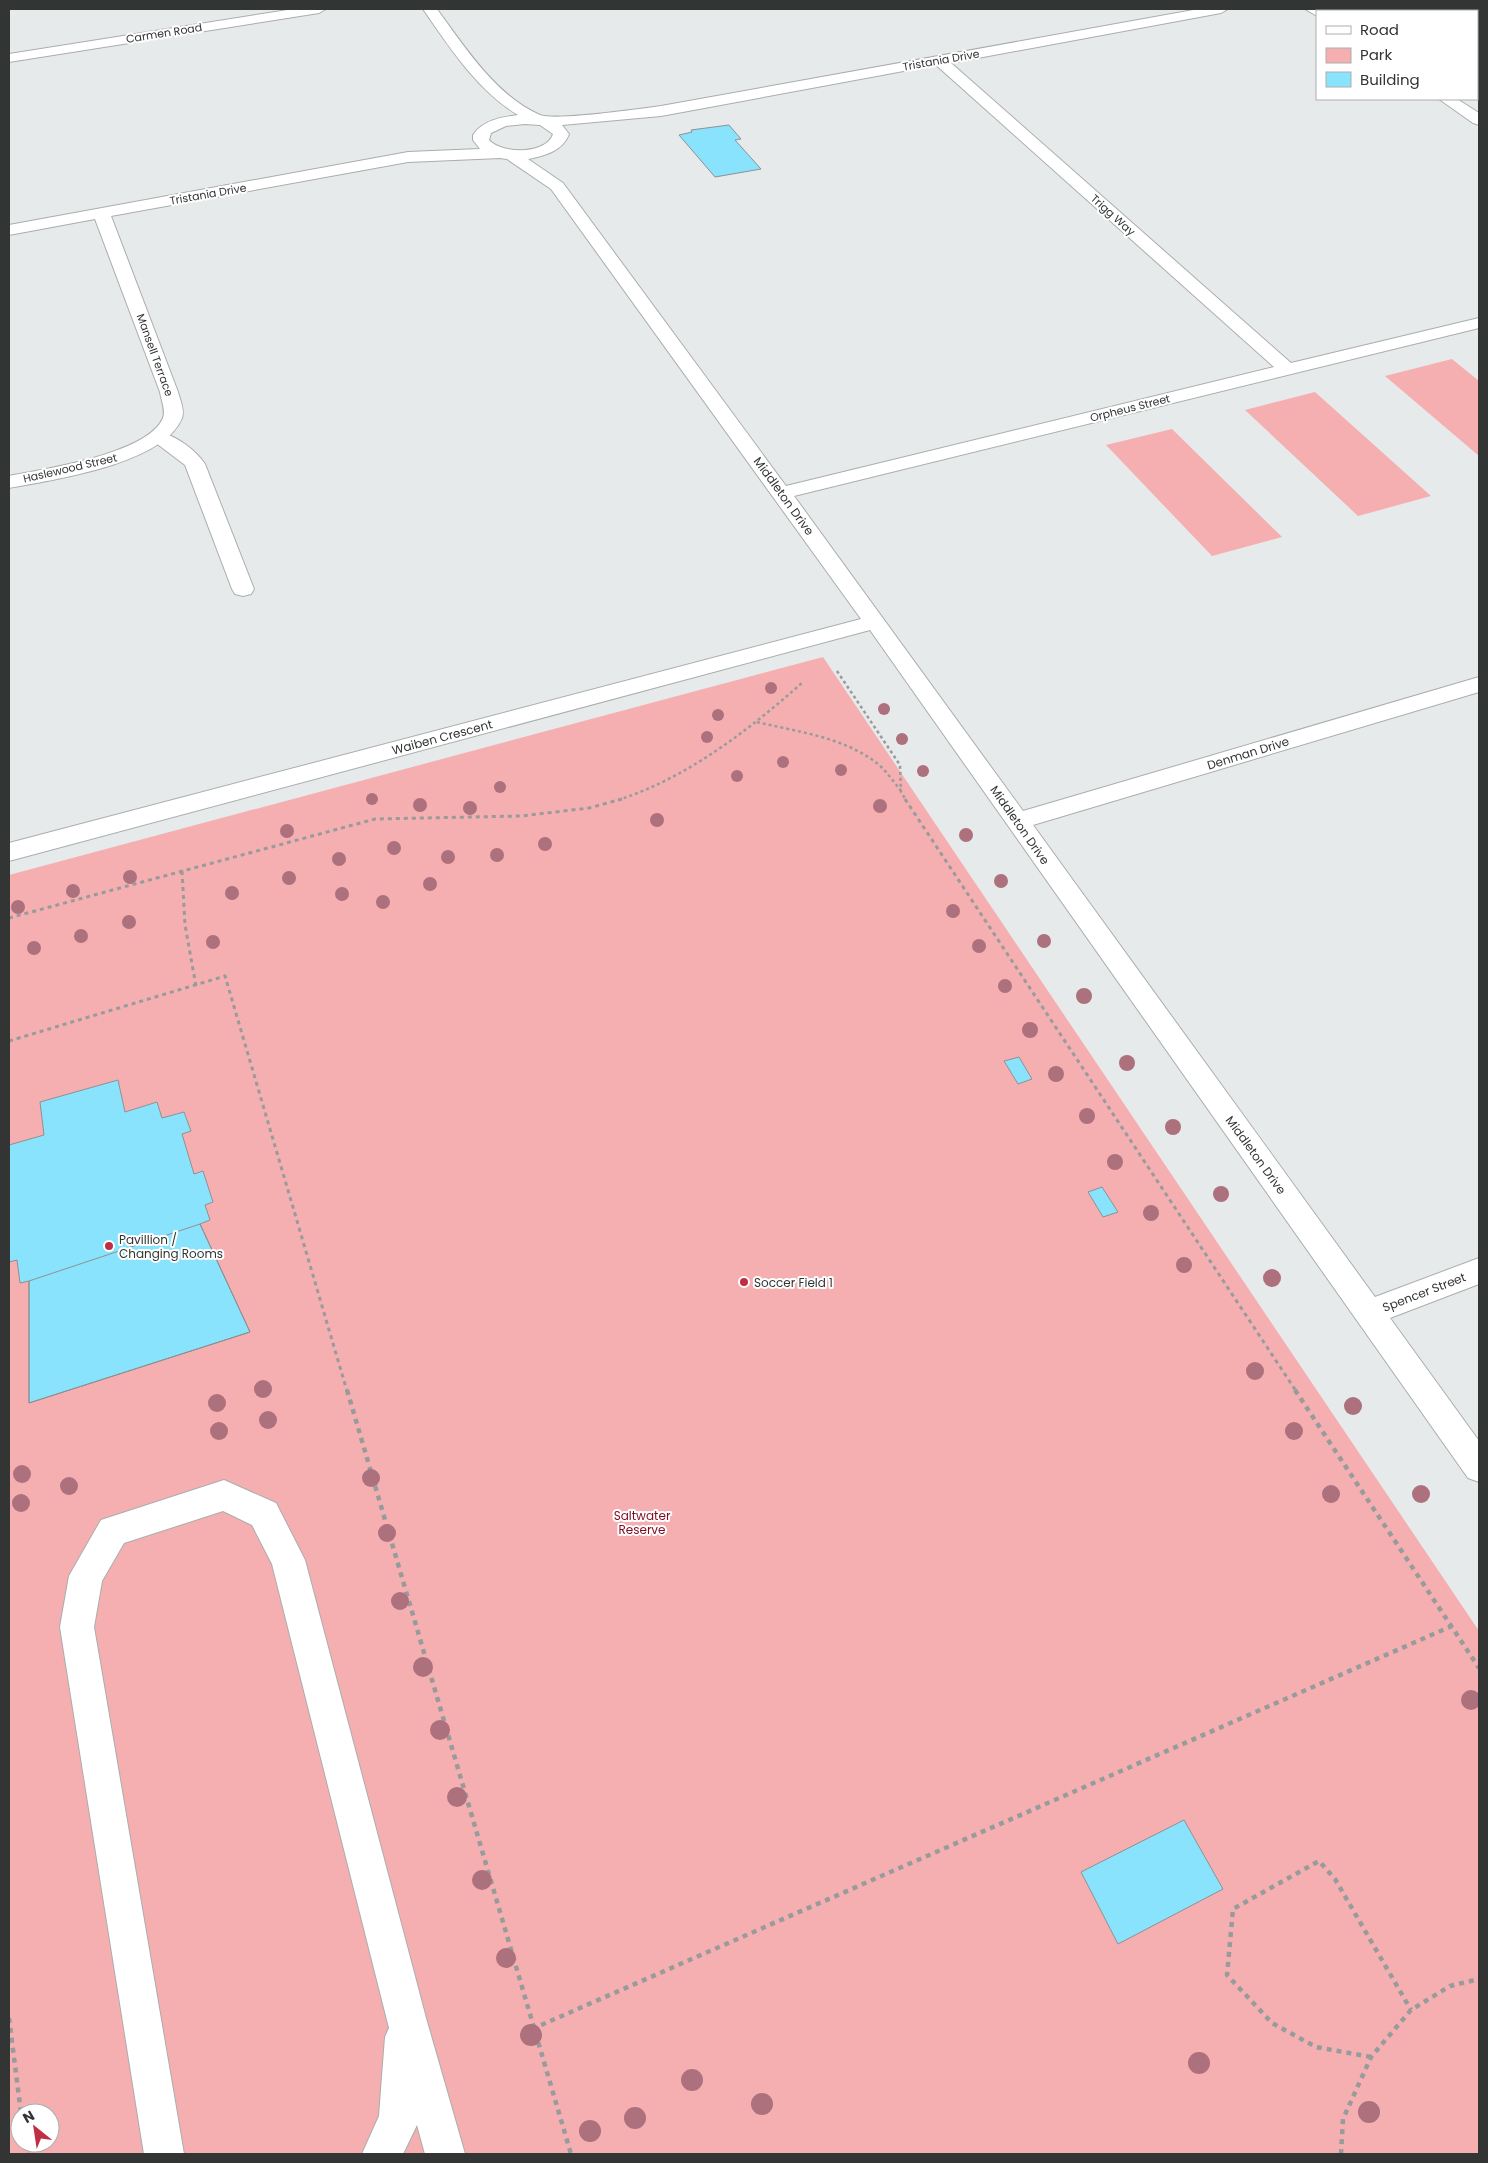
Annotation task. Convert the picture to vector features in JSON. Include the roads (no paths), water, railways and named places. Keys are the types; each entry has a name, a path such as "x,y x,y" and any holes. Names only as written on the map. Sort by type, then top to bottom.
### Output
{"street":[{"name":"Carmen Road","path":"9,58 319,9"},
{"path":"430,9 476,73 506,101 538,120 558,128 561,134 555,172"},
{"name":"Tristania Drive","path":"9,230 408,157 485,131 508,120 574,120 661,111 1221,9"},
{"name":"Trigg Way","path":"939,60 1287,369"},
{"path":"476,73 489,106 485,131"},
{"path":"1449,100 1479,120"},
{"name":"Tristania Drive","path":"408,157 538,152 559,141 661,111"},
{"name":"Middleton Drive","path":"485,131 481,137 487,147 555,172 781,493 1479,1467"},
{"name":"Mansell Terrace","path":"101,213 169,392 173,417 167,428 158,437"},
{"name":"Orpheus Street","path":"781,493 1479,323"},
{"path":"158,437 189,456 195,464 243,589"},
{"name":"Haslewood Street","path":"9,482 128,454 158,437"},
{"name":"Waiben Crescent","path":"9,852 821,648 875,622"},
{"name":"Denman Drive","path":"1017,821 1479,684"},
{"name":"Spencer Street","path":"1369,1314 1479,1271"},
{"path":"164,2151 77,1627 86,1576 114,1531 224,1495 264,1514 288,1560 406,2018 444,2154"},
{"path":"382,2154 399,2119 406,2018"}],"place":[{"name":"Pavillion / Changing Rooms","path":"109,1246"},
{"name":"Soccer Field 1","path":"744,1282"}],"park label":[{"name":"Saltwater Reserve","path":"642,1522"}]}
